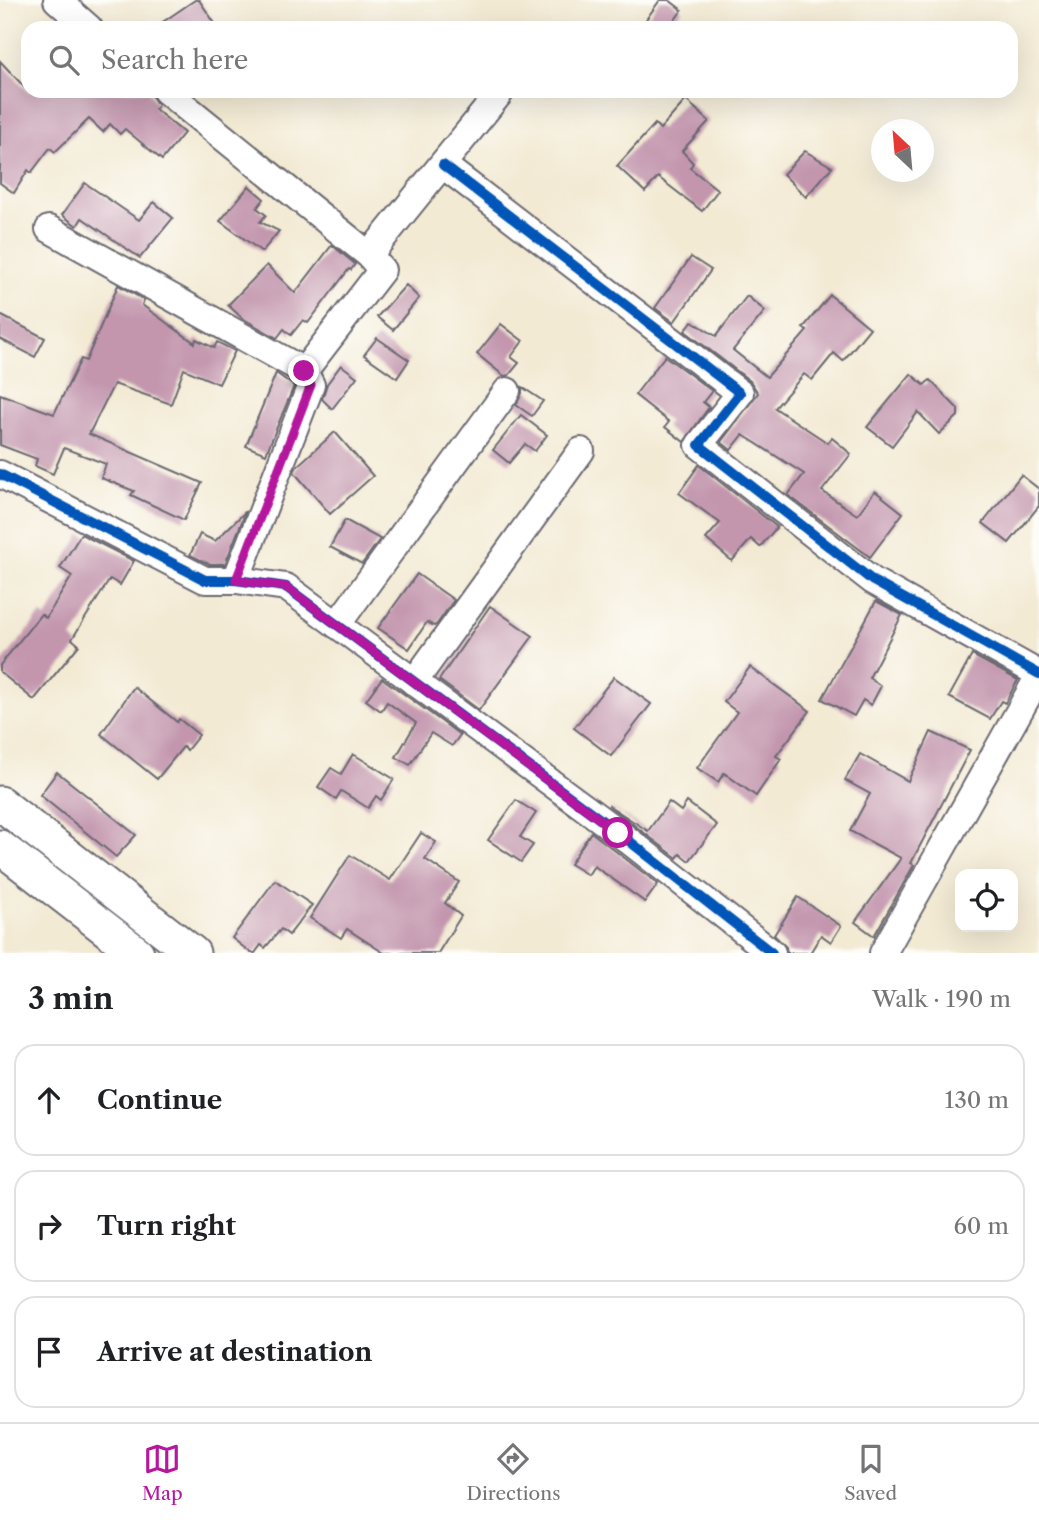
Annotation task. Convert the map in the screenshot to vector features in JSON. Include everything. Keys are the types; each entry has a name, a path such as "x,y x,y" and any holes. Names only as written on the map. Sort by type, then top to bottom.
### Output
{"main road":[{"path":"0,803 193,953"},
{"path":"0,847 135,952"}],"street":[{"path":"57,0 81,21"},
{"path":"175,98 369,255 382,270 304,371"},
{"path":"369,255 496,98"},
{"path":"443,165 740,393 699,444 873,581 1039,675 883,953"},
{"path":"49,229 304,371 311,385 236,580"},
{"path":"337,625 507,391"},
{"path":"414,682 581,451"},
{"path":"0,474 205,580 236,580 286,587 618,833 772,953"}],"building":[{"path":"199,0 213,21 164,21"},
{"path":"660,0 669,0 682,10 674,21 645,21"},
{"path":"0,61 21,84 21,98 153,98 158,105 155,109 184,133 162,160 125,129 120,134 110,124 103,132 89,119 55,152 50,148 31,173 28,170 14,193 0,183"},
{"path":"686,100 709,121 682,151 693,163 690,168 718,190 702,211 658,177 645,192 617,166 655,124 660,129"},
{"path":"805,151 832,167 806,197 783,174"},
{"path":"85,183 139,220 154,202 173,218 140,258 82,218 77,226 62,215"},
{"path":"249,186 264,199 257,208 266,215 260,222 279,231 262,252 220,221"},
{"path":"332,245 355,264 308,323 303,320 291,335 284,329 277,338 242,318 228,305 267,265 295,293"},
{"path":"691,257 711,270 674,322 655,308"},
{"path":"118,285 144,300 142,305 195,343 196,339 214,348 217,342 235,351 219,384 184,369 171,404 114,384 89,434 202,483 184,520 131,495 134,491 101,478 106,464 64,448 53,474 35,466 37,459 0,445 0,394 54,414 81,359 86,361"},
{"path":"406,285 419,298 393,330 377,317"},
{"path":"830,295 870,328 843,361 834,353 812,380 804,374 775,408 828,443 832,438 851,454 822,491 857,515 875,491 903,513 870,557 788,495 804,474 743,435 731,450 721,442 758,393 750,381 685,331 692,321 716,336 747,296 765,311 733,350 767,377 807,331 803,328"},
{"path":"0,315 45,338 35,357 0,339"},
{"path":"501,324 523,341 511,357 519,363 509,375 504,376 477,354"},
{"path":"377,338 409,360 397,378 364,355"},
{"path":"665,356 712,391 703,402 709,407 684,442 665,427 669,422 635,395"},
{"path":"341,365 357,377 332,409 322,399 327,384"},
{"path":"276,373 294,386 266,454 246,446"},
{"path":"911,374 924,385 930,380 958,409 958,416 939,434 918,412 892,446 867,427"},
{"path":"522,387 543,401 532,416 516,405"},
{"path":"521,415 547,435 535,451 525,444 509,463 493,450"},
{"path":"335,432 373,476 330,514 294,472 297,466"},
{"path":"699,465 777,527 760,547 751,539 732,561 706,539 720,523 679,493"},
{"path":"1021,475 1039,489 1039,506 1009,543 983,523"},
{"path":"246,511 225,564 209,564 190,555 200,534 215,541"},
{"path":"345,520 380,539 362,564 330,547"},
{"path":"81,534 134,561 120,585 110,579 72,639 79,645 34,700 0,672 0,665 41,614 46,618 72,576 60,568"},
{"path":"417,574 454,600 437,624 434,626 427,622 409,649 378,628"},
{"path":"876,601 902,615 869,678 881,686 871,705 863,700 854,716 822,699"},
{"path":"490,606 533,636 479,710 439,680"},
{"path":"972,655 1018,680 1005,703 1001,701 990,719 949,697"},
{"path":"750,667 810,711 776,756 781,759 756,796 724,773 718,782 697,768 737,712 724,702"},
{"path":"614,677 651,704 611,756 574,728"},
{"path":"382,678 460,735 452,746 431,733 410,765 396,757 416,723 387,702 381,711 366,700"},
{"path":"134,687 177,722 179,719 199,735 187,750 183,747 157,779 101,734"},
{"path":"931,732 970,750 911,863 914,865 874,936 855,922 901,858 850,831 870,794 845,780 860,754 908,781"},
{"path":"353,754 394,779 381,800 376,796 368,808 341,791 336,799 318,787 331,768 341,774"},
{"path":"57,772 136,835 116,857 40,795"},
{"path":"516,800 536,813 520,837 533,845 521,862 488,840"},
{"path":"669,802 681,811 687,802 717,825 689,861 680,854 677,858 608,805 648,831"},
{"path":"591,832 658,884 645,902 594,866 588,875 570,864"},
{"path":"421,833 436,842 425,859 459,882 445,903 461,916 438,953 384,953 347,929 341,938 310,918 350,855 390,880"},
{"path":"275,880 312,905 289,935 281,929 265,948 261,945 255,953 251,953 232,938"},
{"path":"798,897 841,926 831,942 821,935 810,953 787,953 786,947 774,935"}],"cycle path":[{"path":"443,165 740,393 699,445 873,581 1039,674"},
{"path":"0,474 205,580 236,580 286,587 619,833 772,953"}],"route":[{"path":"304,371 311,385 236,580 286,587 618,833"}]}
